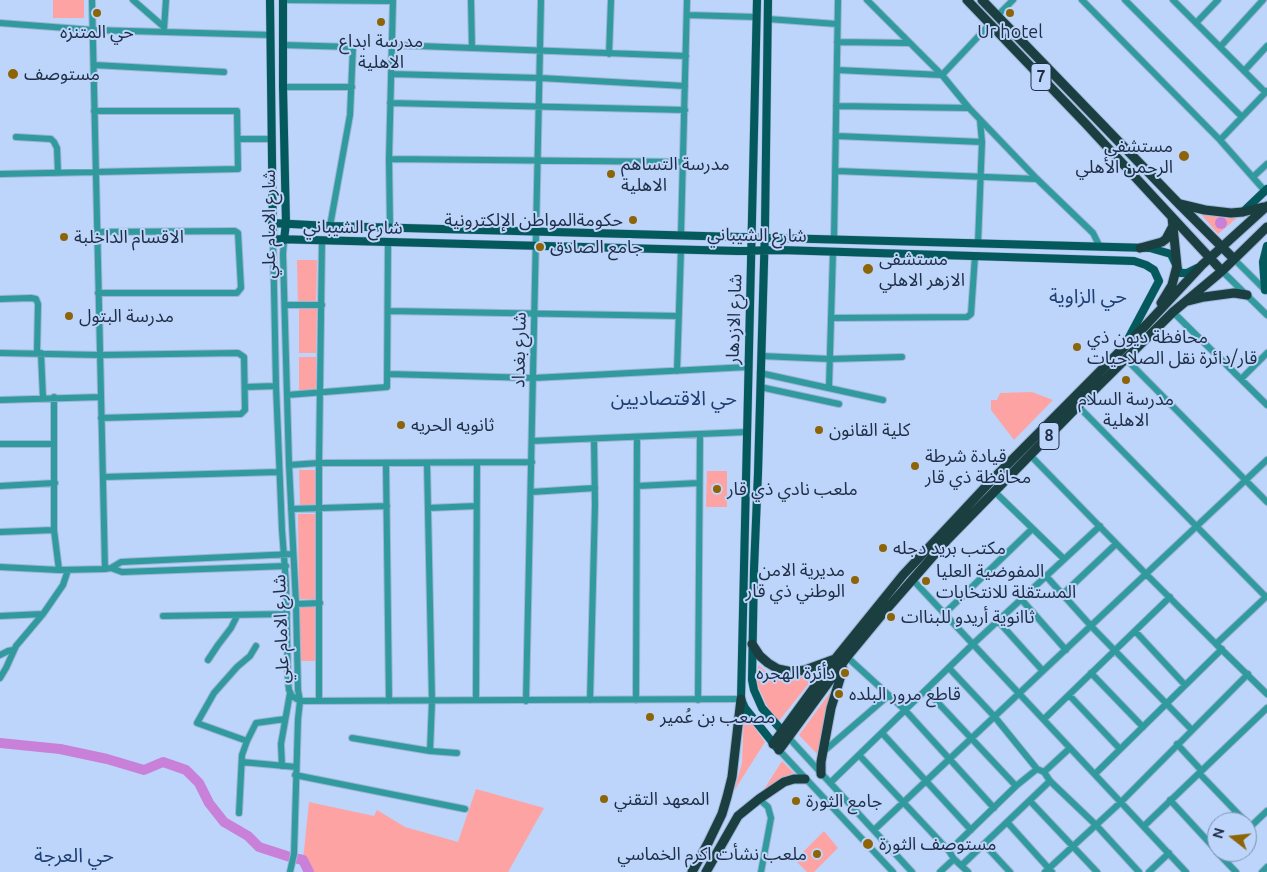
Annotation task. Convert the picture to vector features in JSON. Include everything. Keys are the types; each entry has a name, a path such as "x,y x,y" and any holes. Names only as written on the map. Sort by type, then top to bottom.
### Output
{"highway":[{"name":"7","path":"967,0 1085,123 1172,221 1222,271"},
{"name":"7","path":"982,0 1234,259"},
{"path":"1179,204 1204,210 1243,212 1266,206"},
{"name":"8","path":"785,734 912,578 990,492 991,481 1147,324 1209,258 1266,206"},
{"path":"1140,248 1162,242 1166,239 1172,221"},
{"path":"1147,324 1172,285 1177,266 1172,221"},
{"name":"8","path":"776,747 835,659 903,575 1030,455 1173,312 1222,271 1267,227"},
{"path":"1185,302 1234,293 1247,295"},
{"path":"990,492 993,486 991,481"},
{"path":"752,644 760,656 768,663 778,669 792,672 805,670 835,659"},
{"path":"821,774 823,752 834,695 847,658"},
{"path":"692,872 722,814 732,777 741,699"},
{"path":"706,872 738,816 784,782 794,778 805,779"}],"main road":[{"name":"شارع الامام علي","path":"270,0 273,240"},
{"name":"شارع الامام علي","path":"284,240 286,223 283,87 285,0"},
{"name":"شارع الازدهار","path":"741,699 757,0"},
{"name":"شارع الازدهار","path":"768,0 764,251 752,680 762,708 785,734"},
{"path":"756,60 768,60"},
{"path":"1243,212 1266,190"},
{"name":"شارع الشيباني","path":"272,223 1140,248 1158,249 1171,254 1177,266"},
{"name":"شارع الشيباني","path":"273,240 833,252 1134,261 1154,270 1159,281 1125,345"},
{"path":"1031,244 1031,257"},
{"path":"1266,291 1263,262 1267,246"},
{"path":"1177,266 1178,271 1183,274 1202,265"},
{"path":"745,499 756,500"},
{"path":"741,699 745,708 776,747"}],"street":[{"path":"92,0 101,418 108,568"},
{"path":"133,0 164,30"},
{"path":"164,30 166,0"},
{"path":"285,0 392,0 389,159 390,226"},
{"path":"471,0 472,48"},
{"name":"شارع بغداد","path":"526,700 541,0"},
{"path":"609,54 611,0"},
{"path":"682,234 687,0"},
{"path":"834,239 838,0"},
{"path":"867,0 942,75 969,108 1037,179 1093,233 1100,247"},
{"path":"997,16 1013,0"},
{"path":"1083,0 1220,140 1266,190"},
{"path":"1125,0 1242,117"},
{"path":"1174,0 1266,92 1220,140"},
{"path":"1196,23 1218,0"},
{"path":"1220,47 1263,0"},
{"path":"687,15 756,18"},
{"path":"768,19 838,24"},
{"path":"0,23 93,30 164,30 270,35"},
{"path":"837,70 942,75 990,24"},
{"path":"837,42 909,43"},
{"path":"283,45 353,47 352,87 347,132 330,226"},
{"path":"392,45 686,56"},
{"path":"1244,71 1267,46"},
{"path":"94,65 224,72"},
{"path":"391,74 540,78 685,86"},
{"path":"283,87 352,87"},
{"path":"390,103 685,110"},
{"path":"836,106 969,108"},
{"path":"0,174 238,169 237,111 94,111"},
{"path":"978,243 982,142 980,120"},
{"path":"836,136 982,142"},
{"path":"16,137 51,139 57,148 58,173"},
{"path":"238,139 272,138"},
{"path":"389,159 683,162"},
{"path":"1253,177 1267,164"},
{"path":"836,171 1037,179"},
{"path":"97,232 235,231 238,233 241,288 237,293 98,293"},
{"name":"شارع الامام علي","path":"273,240 276,386 287,614 288,681 290,693 300,701"},
{"name":"شارع الامام علي","path":"284,240 286,395 300,701"},
{"path":"319,701 319,464 322,241"},
{"path":"286,395 388,387 388,242"},
{"path":"678,371 681,249"},
{"path":"829,387 833,252"},
{"path":"831,318 967,317 971,314 975,256"},
{"path":"1234,259 1266,291"},
{"path":"1222,271 1267,315"},
{"path":"0,299 36,299 38,304 39,353 43,398"},
{"path":"285,304 322,305"},
{"path":"388,311 678,316"},
{"path":"1173,312 1267,405"},
{"path":"0,353 100,355 238,353 244,357 245,410 240,414 101,418"},
{"path":"1241,379 1267,353"},
{"path":"761,356 830,359 902,356"},
{"path":"1126,359 1267,502"},
{"path":"388,374 533,378 748,367"},
{"path":"760,373 884,400"},
{"path":"245,387 276,386"},
{"path":"760,386 839,404"},
{"path":"54,397 54,530 59,570"},
{"path":"0,400 101,397"},
{"path":"1078,406 1267,596 1185,685 1096,774"},
{"path":"532,441 747,432"},
{"path":"698,700 700,435"},
{"path":"636,700 637,437"},
{"path":"590,700 595,488 594,439"},
{"path":"0,444 54,444"},
{"path":"1030,455 1146,574 1266,690"},
{"path":"874,830 1267,460"},
{"path":"289,465 532,462"},
{"path":"386,464 389,701"},
{"path":"427,464 432,700 430,751"},
{"path":"476,464 476,700"},
{"path":"103,477 279,472"},
{"path":"0,486 55,483"},
{"path":"637,486 699,483"},
{"path":"531,492 595,488"},
{"path":"990,492 1064,559"},
{"path":"291,509 387,506"},
{"path":"428,508 476,506"},
{"path":"830,783 973,644 1100,526"},
{"path":"944,614 1032,529"},
{"path":"0,532 54,530"},
{"path":"1063,594 1116,544"},
{"path":"108,568 121,562 293,554"},
{"path":"0,567 59,570 108,568 122,572 294,566"},
{"path":"0,678 13,650 43,614 65,581 68,570"},
{"path":"1046,576 1091,626 1192,730"},
{"path":"912,578 1186,872"},
{"path":"1044,719 1170,597"},
{"path":"1021,599 1066,650"},
{"path":"296,604 320,603"},
{"path":"0,616 43,614"},
{"path":"163,616 287,614"},
{"path":"208,660 231,628 237,616"},
{"path":"998,621 1043,671"},
{"path":"1135,631 1185,685"},
{"path":"247,741 197,723 214,693 237,667 250,656 256,646"},
{"path":"0,655 13,650"},
{"path":"847,658 905,710 994,808"},
{"path":"949,668 994,716 1037,768 1044,772 1050,781 1096,825 1139,872"},
{"path":"1091,673 1143,727"},
{"path":"1007,822 1049,871 1121,802 1248,674"},
{"path":"926,690 1016,786"},
{"path":"282,766 281,744 290,693"},
{"path":"1069,695 1120,750"},
{"path":"823,752 888,696"},
{"path":"290,872 294,854 295,775 300,701 741,699"},
{"path":"1144,826 1267,708"},
{"path":"239,813 242,755 247,741 256,723 285,719"},
{"path":"882,733 971,830"},
{"path":"785,734 912,872"},
{"path":"352,738 430,751 458,753"},
{"path":"1177,744 1236,812"},
{"path":"776,747 889,871"},
{"path":"1044,772 1070,748"},
{"path":"859,756 968,872"},
{"path":"242,762 296,767"},
{"path":"949,851 1037,768"},
{"path":"295,775 464,809"},
{"path":"962,866 1050,781"},
{"path":"759,799 768,807 771,818 761,872"},
{"path":"1170,800 1207,839"},
{"path":"1030,801 1097,872"},
{"path":"984,844 1010,872"},
{"path":"1149,872 1169,853"},
{"path":"940,872 954,859"},
{"path":"1228,862 1236,872"},
{"path":"1262,872 1267,867"}],"shaded area":[{"path":"53,0 84,0 84,18 53,18"},
{"path":"1200,213 1238,217 1218,234"},
{"path":"1223,217 1226,218 1226,228 1219,229 1216,228 1215,221 1216,218"},
{"path":"297,260 317,260 316,304 298,305"},
{"path":"299,309 317,309 316,353 299,353"},
{"path":"299,357 316,357 316,391 299,392"},
{"path":"1032,392 1053,400 1014,440 991,410 991,400 997,400 1000,393"},
{"path":"299,470 315,470 316,504 300,506"},
{"name":"ملعب نادي ذي قار","path":"707,471 727,471 727,507 706,507"},
{"path":"298,514 316,514 317,599 299,599"},
{"path":"300,607 316,607 316,661 300,661"},
{"path":"758,665 772,676 786,679 818,672 778,722 767,706 759,689 757,682"},
{"path":"832,690 818,755 799,735"},
{"path":"744,713 765,742 734,791 742,763"},
{"path":"782,761 794,773 763,791"},
{"path":"476,789 544,808 508,872 309,872 303,860 309,802 374,816 377,810 405,827 458,842"},
{"name":"ملعب نشأت اكرم الخماسي","path":"824,831 838,848 814,872 807,872 795,860"}],"waterway":[{"path":"0,743 60,749 107,759 144,770 163,762 186,770 199,783 209,803 224,822 248,836 259,847 290,857"},
{"path":"294,858 303,860 309,872"}],"place":[{"name":"حي المتنزه","path":"97,13"},
{"name":"Ur hotel","path":"1010,13"},
{"name":"مدرسة ابداع الاهلية","path":"381,22"},
{"name":"مستوصف","path":"13,74"},
{"name":"مستشفى الرحمن الأهلي","path":"1184,156"},
{"name":"مدرسة التساهم الاهلية","path":"611,174"},
{"name":"حكومةالمواطن الإلكترونية","path":"633,220"},
{"name":"الاقسام الداخلبة","path":"64,237"},
{"name":"جامع الصادق","path":"540,247"},
{"name":"مستشفى الازهر الاهلي","path":"868,269"},
{"name":"مدرسة البتول","path":"69,316"},
{"name":"محافظة ديون ذي قار/دائرة نقل الصلاحيات","path":"1077,347"},
{"name":"مدرسة السلام الاهلية","path":"1126,380"},
{"name":"ثانويه الحريه","path":"401,425"},
{"name":"كلية القانون","path":"819,430"},
{"name":"قيادة شرطة محافظة ذي قار","path":"915,466"},
{"name":"ملعب نادي ذي قار","path":"717,489"},
{"name":"مكتب بريد دجله","path":"883,548"},
{"name":"مديرية الامن الوطني ذي قار","path":"855,580"},
{"name":"المفوضية العليا المستقلة للانتخابات","path":"926,581"},
{"name":"ثاانوية أريدو للبناات","path":"891,617"},
{"name":"دأئرة الهجره","path":"845,673"},
{"name":"قاطع مرور البلده","path":"839,694"},
{"name":"مصعب بن عُمير","path":"650,717"},
{"name":"المعهد التقني","path":"604,799"},
{"name":"جامع الثورة","path":"796,801"},
{"name":"مستوصف الثورة","path":"868,844"},
{"name":"ملعب نشأت اكرم الخماسي","path":"817,854"}],"district":[{"name":"حي الزاوية","path":"1088,296"},
{"name":"حي الاقتصاديين","path":"674,398"},
{"name":"حي العرجة","path":"74,855"}]}
